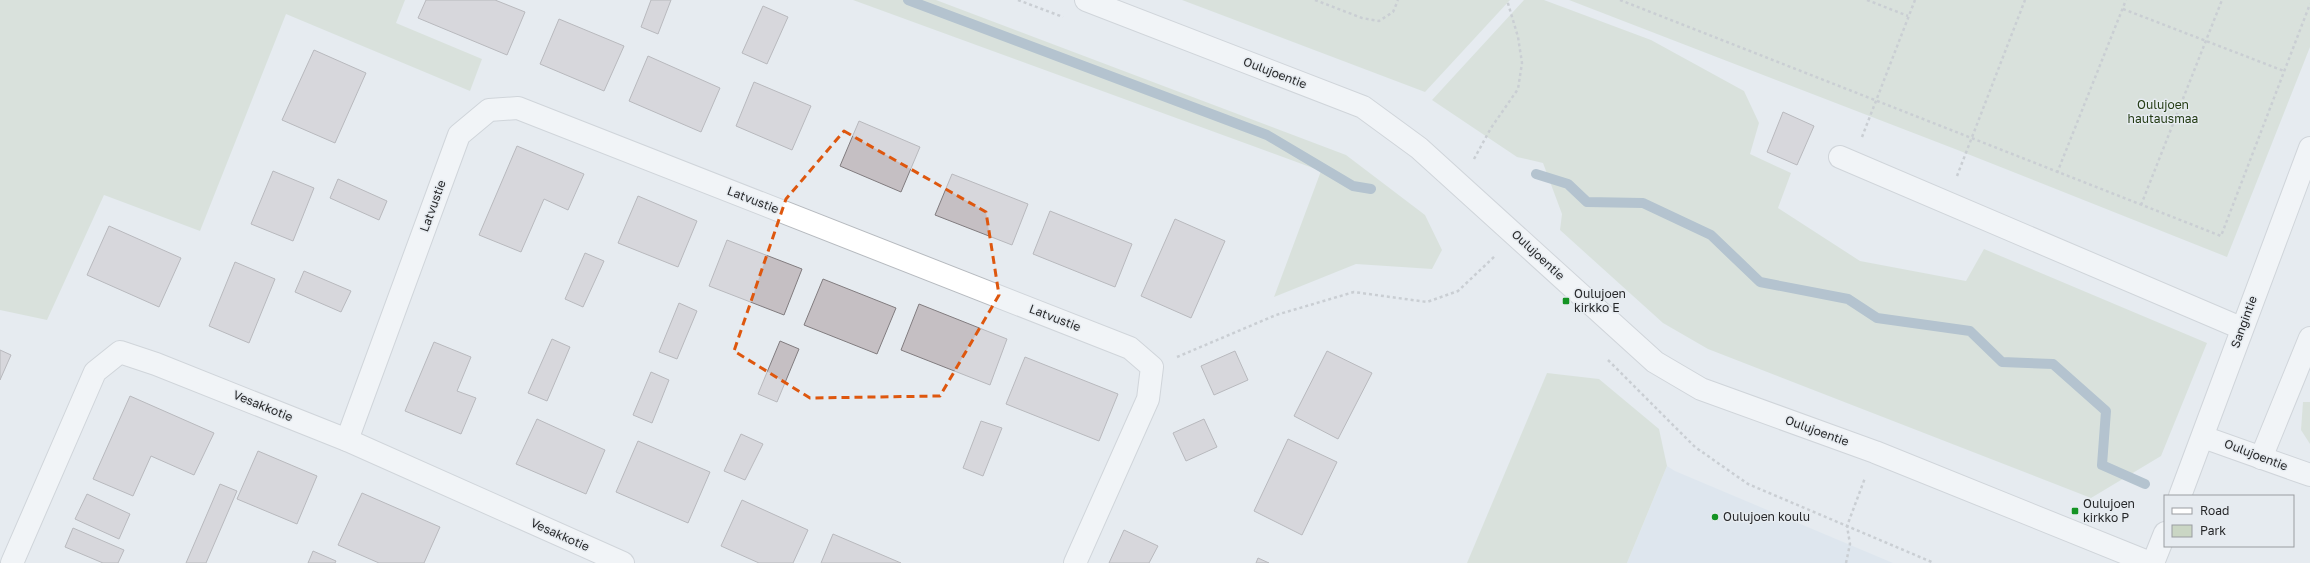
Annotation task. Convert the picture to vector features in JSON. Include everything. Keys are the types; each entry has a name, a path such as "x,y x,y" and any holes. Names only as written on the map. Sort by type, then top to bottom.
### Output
{"street":[{"name":"Oulujoentie","path":"1086,0 1363,107 1419,148 1655,362 1701,389 1875,452 2152,563"},
{"name":"Latvustie","path":"347,440 459,135 488,110 518,108 1130,348 1152,367"},
{"name":"Sangintie","path":"2180,495 2241,328 2310,148"},
{"path":"1846,160 2241,328"},
{"path":"2261,458 2310,338"},
{"name":"Vesakkotie","path":"12,563 95,372 120,352 156,364 347,440 623,563"},
{"path":"1075,563 1148,399 1152,367"},
{"name":"Oulujoentie","path":"2203,436 2310,475"},
{"path":"2152,563 2164,535"}],"path":[{"path":"1018,0 1069,19"},
{"path":"1315,0 1362,18 1379,21 1393,12 1398,0"},
{"path":"1477,166 1474,159 1491,128 1518,89 1522,63 1518,37 1507,0"},
{"path":"1620,0 2220,236 2310,4"},
{"path":"1867,0 1908,16"},
{"path":"1846,160 1876,100 1915,0"},
{"path":"1946,203 2025,0"},
{"path":"2057,172 2126,0"},
{"path":"2141,205 2222,0"},
{"path":"2123,9 2284,71"},
{"path":"1152,367 1276,315 1354,292 1427,302 1458,291 1499,252"},
{"path":"1606,358 1702,452 1748,484 1934,563"},
{"path":"1846,563 1850,544 1847,526 1875,452"}],"highlighted area":[{"path":"844,131 986,212 999,295 940,396 810,398 734,351 786,199"}],"shaded area":[{"name":"Oulujoen koulu","path":"1667,466 1675,471 1893,563 1627,563"}],"green space":[{"path":"0,0 405,0 396,23 482,59 470,91 286,14 200,231 104,195 47,320 0,310"},
{"path":"853,0 936,0 1346,155 1425,215 1442,250 1432,269 1356,264 1274,297 1321,171"},
{"path":"1182,0 1510,0 1425,92"},
{"path":"1524,0 1544,0 1651,40 1744,91 1759,123 1750,154 1791,173 1778,208 1860,261 1966,281 1984,249 2207,343 2161,456 2091,498 1708,349 1663,323 1560,230 1562,214 1543,163 1517,157 1432,100"},
{"name":"Oulujoen hautausmaa","path":"1569,0 2310,0 2310,47 2227,257 1955,149"},
{"path":"1547,373 1599,379 1659,429 1667,466 1627,563 1467,563"},
{"path":"2303,402 2310,402 2310,444 2301,430"}],"building":[{"path":"426,0 495,0 525,12 507,55 418,18"},
{"path":"651,0 671,0 658,34 641,27"},
{"path":"763,6 788,17 767,64 742,53"},
{"path":"559,19 624,46 604,91 540,64"},
{"path":"314,50 366,73 335,143 282,120"},
{"path":"648,56 720,88 701,132 629,101"},
{"path":"754,82 811,106 792,150 736,126"},
{"path":"1783,112 1814,126 1797,165 1767,152"},
{"path":"859,121 920,147 901,192 840,166"},
{"path":"517,146 584,174 568,210 544,199 521,252 479,235"},
{"path":"273,171 314,188 293,241 251,224"},
{"path":"952,174 1028,204 1012,245 935,215"},
{"path":"338,179 387,201 379,220 330,198"},
{"path":"638,196 697,221 678,267 618,243"},
{"path":"1050,211 1132,244 1115,287 1033,254"},
{"path":"1175,219 1225,241 1191,318 1141,296"},
{"path":"109,226 181,258 159,307 87,275"},
{"path":"727,240 802,269 784,315 709,286"},
{"path":"585,253 604,261 583,307 565,299"},
{"path":"235,262 275,279 249,343 209,326"},
{"path":"304,271 351,291 341,312 295,292"},
{"path":"823,279 896,308 877,354 804,325"},
{"path":"679,303 697,311 677,359 659,352"},
{"path":"919,304 1007,339 990,385 901,350"},
{"path":"552,339 570,347 547,401 528,393"},
{"path":"780,341 799,349 777,402 758,394"},
{"path":"434,342 471,357 457,391 476,398 461,434 405,411"},
{"path":"0,350 11,355 0,380"},
{"path":"1235,351 1248,380 1214,395 1201,366"},
{"path":"1327,351 1372,373 1338,439 1294,416"},
{"path":"1025,357 1118,394 1099,441 1006,404"},
{"path":"651,372 669,380 652,423 633,415"},
{"path":"130,396 214,433 194,475 151,456 133,496 93,479"},
{"path":"537,419 605,450 586,494 516,464"},
{"path":"1204,419 1217,447 1186,461 1173,433"},
{"path":"981,421 1002,428 983,476 963,468"},
{"path":"741,434 763,444 745,480 724,471"},
{"path":"1288,439 1337,462 1302,535 1254,511"},
{"path":"638,441 710,472 688,523 616,492"},
{"path":"258,451 317,476 297,524 237,499"},
{"path":"220,484 237,491 206,563 186,563"},
{"path":"362,493 440,527 424,563 379,563 338,545"},
{"path":"87,494 130,514 119,539 75,519"},
{"path":"742,500 808,530 793,563 759,563 721,546"},
{"path":"73,528 124,550 118,563 103,563 65,547"},
{"path":"1124,530 1158,546 1149,563 1109,563"},
{"path":"833,534 901,563 821,563"},
{"path":"313,551 336,561 335,563 308,563"},
{"path":"1258,558 1269,563 1256,563"}],"waterway":[{"path":"908,0 1267,135 1353,186 1371,189"},
{"path":"1536,174 1568,184 1587,202 1643,203 1711,235 1760,282 1848,299 1877,318 1970,331 2002,362 2053,364 2106,411 2102,465 2145,484"}],"place":[{"name":"Oulujoen kirkko E","path":"1566,301"},
{"name":"Oulujoen kirkko P","path":"2075,511"},
{"name":"Oulujoen koulu","path":"1715,517"}]}
